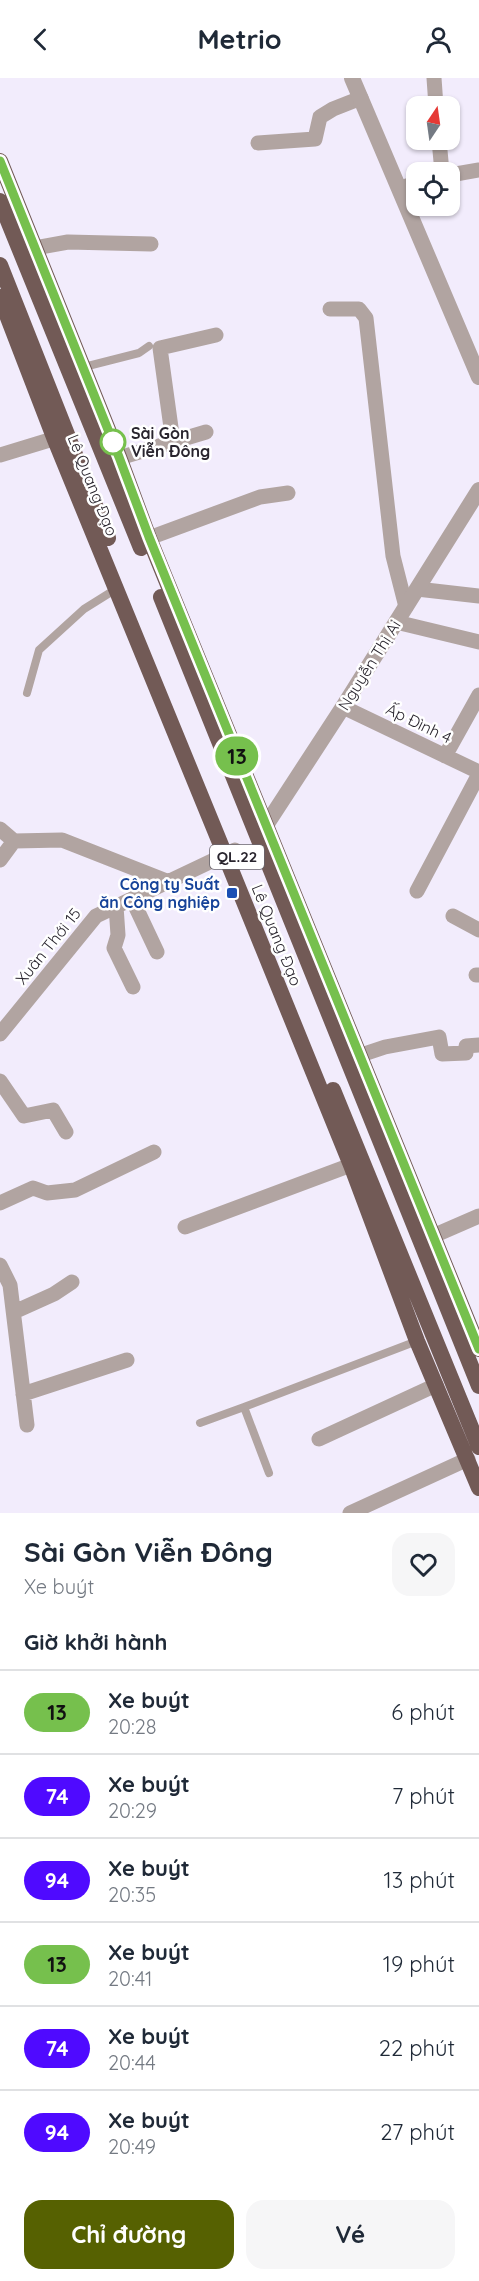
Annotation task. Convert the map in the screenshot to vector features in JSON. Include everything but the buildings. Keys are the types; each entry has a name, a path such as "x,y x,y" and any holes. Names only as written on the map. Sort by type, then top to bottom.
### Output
{"highway":[{"name":"Lê Quang Đạo","path":"0,161 28,249 262,832 479,1386"},
{"name":"Lê Quang Đạo","path":"0,201 28,249 82,367 113,459 149,537 262,832 361,1055 479,1349"},
{"name":"Lê Quang Đạo","path":"0,265 9,316"},
{"name":"Lê Quang Đạo","path":"0,297 60,437 473,1453 479,1488"},
{"name":"Lê Quang Đạo","path":"60,437 116,589 230,853 417,1341 436,1385 473,1453"}],"street":[{"path":"352,78 479,377"},
{"path":"434,78 435,96"},
{"path":"258,143 315,139 320,117 361,98"},
{"path":"460,173 479,170"},
{"path":"400,188 406,186"},
{"path":"28,249 68,242 151,244"},
{"path":"330,309 359,309 366,318 393,556 406,607"},
{"path":"174,442 159,348 216,335"},
{"path":"113,459 206,432"},
{"path":"0,455 60,437"},
{"name":"Nguyễn Thị Ai","path":"262,832 479,490"},
{"path":"149,537 261,497 288,493"},
{"path":"417,589 479,596"},
{"path":"396,622 479,642"},
{"path":"445,756 479,695"},
{"name":"Ấp Đình 4","path":"344,706 479,773"},
{"path":"417,891 479,773"},
{"path":"0,829 14,841 62,840 169,882"},
{"path":"0,860 14,841"},
{"name":"Xuân Thới 15","path":"0,1034 96,916 230,853"},
{"path":"132,899 157,952"},
{"path":"116,906 117,935 114,948 133,987"},
{"path":"453,916 479,930"},
{"path":"361,1055 385,1047 439,1038 442,1054 465,1053 466,1046 479,1045"},
{"path":"0,1081 24,1116 53,1110 66,1132"},
{"path":"0,1203 33,1188 47,1193 75,1190 154,1152"},
{"path":"185,1227 351,1166"},
{"path":"433,1236 479,1216"},
{"path":"0,1265 10,1285 27,1425"},
{"path":"14,1312 54,1294 72,1282"},
{"path":"23,1394 127,1360"},
{"path":"319,1439 436,1385"},
{"path":"350,1513 473,1453"}],"lane":[{"path":"82,367 139,353 149,346"},
{"path":"27,693 39,650 84,609 116,589"},
{"path":"200,1423 417,1341"},
{"path":"244,1407 269,1473"}],"bus line":[{"name":"13","path":"0,161 149,537 479,1349"}],"place":[{"name":"Sài Gòn Viễn Đông","path":"113,442"},
{"name":"Công ty Suất ăn Công nghiệp","path":"232,893"}]}
